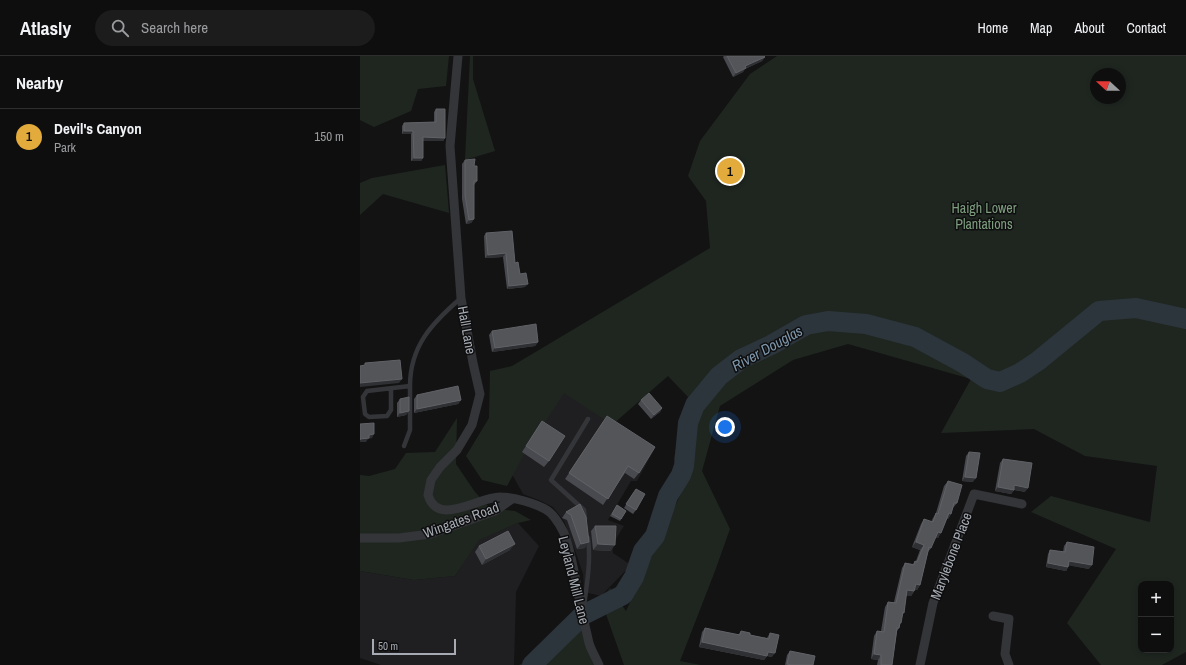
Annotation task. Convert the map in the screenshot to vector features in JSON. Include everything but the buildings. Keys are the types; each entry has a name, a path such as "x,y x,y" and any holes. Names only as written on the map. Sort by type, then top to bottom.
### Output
{"street":[{"name":"Hall Lane","path":"458,56 450,146 461,298 480,394 472,425 457,450 440,467 431,480 428,495 434,506 438,509 446,510 456,510 501,497 512,499"},
{"name":"Marylebone Place","path":"920,665 933,603 974,494 1022,504"},
{"name":"Wingates Road","path":"360,538 399,538 430,534 495,511 512,499"},
{"name":"Leyland Mill Lane","path":"512,499 536,505 547,510 564,533 569,549 589,645 599,665"},
{"path":"993,616 1009,618 1005,654 1009,665"}],"lane":[{"path":"404,446 410,430 410,376 415,352 443,314 461,298"},
{"path":"390,389 391,410 387,416 369,417 365,414 364,397 367,391 410,386"},
{"path":"586,524 584,510 551,480 588,419"},
{"path":"582,612 587,585 589,546 587,532"}],"shaded area":[{"path":"539,364 583,405 623,433 626,430 654,450 637,481 631,481 608,520 624,526 612,545 613,553 631,565 601,596 584,592 583,574 564,521 553,507 523,494 489,433"},
{"path":"518,523 539,546 516,592 514,665 381,665 360,658 360,571 414,580 455,576 478,540"}],"green space":[{"path":"360,56 449,56 446,86 418,89 411,111 374,127 360,120"},
{"path":"470,56 473,56 473,79 495,151 465,160"},
{"name":"Haigh Lower Plantations","path":"777,56 1186,56 1186,652 1162,665 1101,665 1067,623 1116,549 1031,512 1051,496 1150,522 1157,466 1085,456 1034,429 941,433 971,379 848,344 793,360 720,406 702,471 730,529 680,661 701,665 624,665 601,600 610,588 626,611 684,487 674,458 688,397 668,376 612,425 564,393 522,458 507,486 482,480 466,456 489,418 490,371 512,366 710,248 706,201 688,176 700,141 750,74"},
{"path":"445,165 449,213 383,194 360,215 360,183 372,178"},
{"path":"457,418 456,464 475,492 490,508 515,511 531,520 518,523 479,540 455,576 414,580 360,571 360,475 369,476 395,469 406,453 435,452"},
{"path":"582,628 599,665 519,665"}],"waterway":[{"name":"River Douglas","path":"532,665 583,615 623,595 634,577 643,551 655,536 668,496 681,475 684,466 688,423 695,405 719,376 741,359 771,345 806,325 828,321 866,324 915,337 963,363 987,379 1000,382 1020,373 1038,361 1099,311 1136,308 1186,319"}],"place":[{"name":"Devil's Canyon","path":"730,171"}]}
